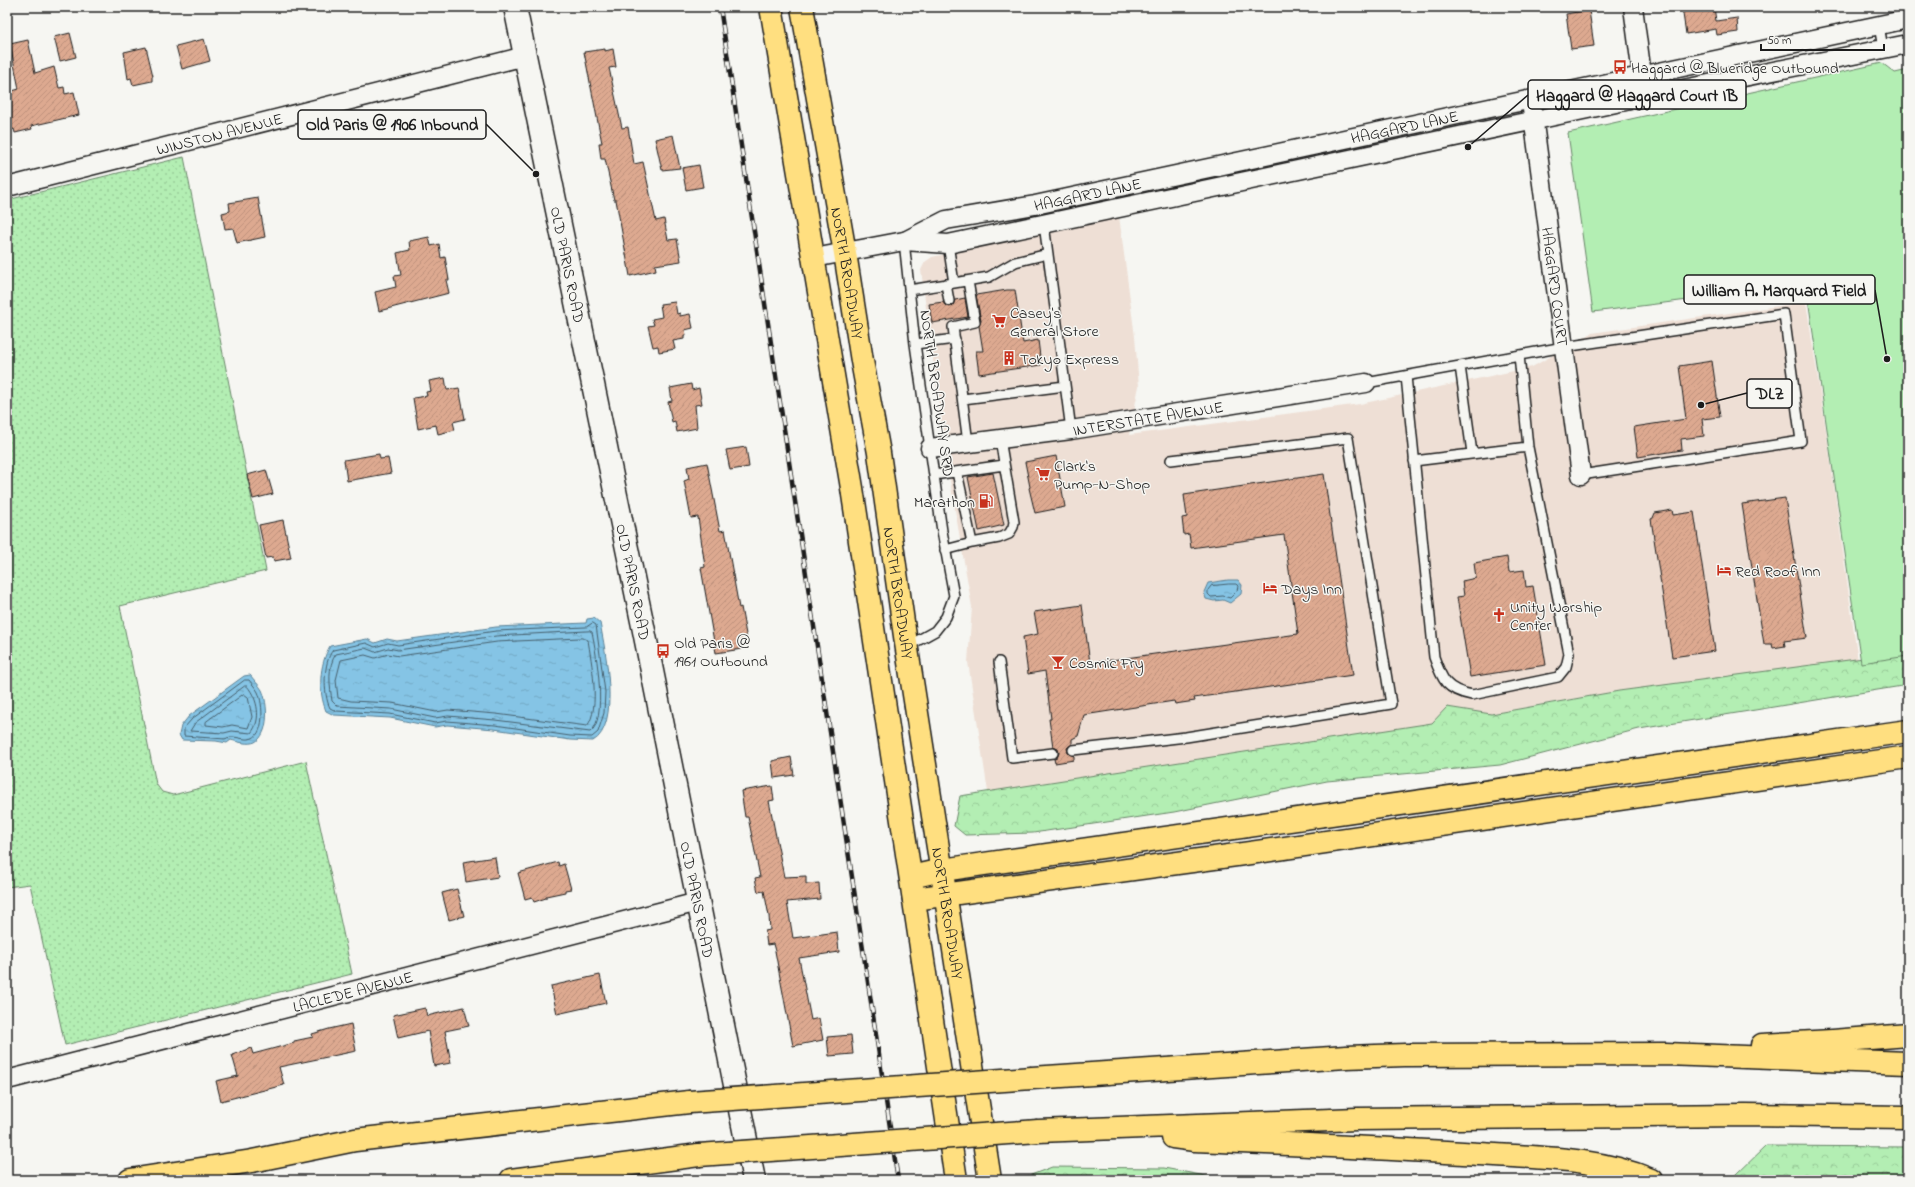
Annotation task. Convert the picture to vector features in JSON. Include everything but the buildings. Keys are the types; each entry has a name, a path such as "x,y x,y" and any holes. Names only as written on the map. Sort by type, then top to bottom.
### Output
{"highway":[{"name":"NORTH BROADWAY","path":"772,7 852,488 874,648 911,877 956,1180"},
{"name":"NORTH BROADWAY","path":"802,7 879,453 906,642 990,1180"},
{"path":"911,877 942,870 1908,731"},
{"path":"914,899 1244,854 1908,757"},
{"path":"1666,1054 1740,1046 1832,1041 1908,1034"},
{"path":"130,1180 252,1161 355,1140 689,1102 1032,1078 1383,1056 1666,1054 1908,1063"},
{"path":"511,1180 699,1155 1038,1131 1357,1118 1738,1115 1908,1117"},
{"path":"1100,1129 1195,1140 1431,1151 1588,1161 1636,1174 1651,1180"}],"street":[{"name":"OLD PARIS ROAD","path":"515,7 645,633 754,1180"},
{"path":"1633,7 1642,75 1649,96"},
{"name":"HAGGARD LANE","path":"1379,142 1534,121 1649,96 1745,65 1879,25 1908,19"},
{"name":"HAGGARD LANE","path":"904,241 948,244 1021,218 1379,142 1530,98 1642,75 1883,49 1908,44"},
{"name":"WINSTON AVENUE","path":"7,187 525,56"},
{"name":"HAGGARD COURT","path":"1530,98 1582,475"},
{"name":"HAGGARD LANE","path":"814,258 904,241 946,220 1021,218 1044,224 1137,194"},
{"name":"INTERSTATE AVENUE","path":"930,448 1071,430 1366,383"},
{"name":"LACLEDE AVENUE","path":"7,1080 698,902"}],"lane":[{"path":"1879,25 1883,49"},
{"path":"1044,224 1071,430"},
{"name":"NORTH BROADWAY SRD","path":"904,241 915,344 945,550 954,596 946,617 936,631 917,641 906,642"},
{"path":"948,244 950,284 949,301"},
{"path":"909,290 989,277 1015,262 1048,254"},
{"path":"968,281 974,322 953,323 968,443"},
{"path":"1366,383 1564,347 1784,314 1801,441 1582,475"},
{"path":"915,344 955,339"},
{"path":"1406,376 1434,657 1442,678 1449,687 1461,693 1472,695 1558,677 1566,667 1569,654 1528,447 1519,355"},
{"path":"1460,366 1472,453"},
{"path":"963,399 1065,386"},
{"path":"1073,750 1186,736 1391,704 1348,438 1171,460"},
{"path":"945,550 999,538 1009,534 1013,527 1014,522 1000,439"},
{"path":"1414,461 1528,447"},
{"path":"934,475 1004,465"},
{"path":"957,472 972,543"},
{"path":"999,662 1012,758 1053,753"}],"shaded area":[{"path":"1119,216 1135,337 1139,386 1129,435 1360,404 1532,367 1592,333 1806,302 1829,449 1858,661 1619,691 1490,714 1447,707 1432,723 1423,725 988,792 968,662 972,607 947,464 921,270 925,262 932,257"}],"green space":[{"path":"1882,63 1895,73 1908,70 1908,656 1861,663 1806,285 1593,312 1568,133"},
{"path":"184,157 266,571 120,606 156,784 162,792 173,795 306,761 352,974 65,1045 30,884 7,887 7,200"},
{"path":"1908,652 1908,685 1639,729 1500,765 1327,781 1174,812 1033,833 965,835 954,826 960,796 1432,723 1447,707 1491,714 1619,691"},
{"path":"1766,1146 1908,1147 1908,1180 1737,1180 1735,1176"},
{"path":"1052,1167 1164,1168 1227,1180 1018,1180"}],"water":[{"path":"1238,580 1242,585 1241,594 1230,603 1223,600 1214,601 1206,599 1204,592 1208,583"},
{"path":"594,618 600,623 605,650 609,686 609,704 607,720 602,733 593,741 570,740 494,729 447,725 435,727 390,718 334,715 326,711 323,703 321,678 326,653 330,646 367,639 375,643 387,639 397,641 496,627 586,623 587,619"},
{"path":"250,675 262,690 266,702 265,725 260,738 255,742 249,743 231,740 227,743 216,741 182,740 179,735 181,726 189,716 244,676"}],"railway":[{"path":"720,7 898,1180"}],"place":[{"name":"Haggard @ Blueridge Outbound","path":"1620,67"},
{"name":"Haggard @ Haggard Court IB","path":"1468,147"},
{"name":"Old Paris @ 1906 Inbound","path":"536,174"},
{"name":"Casey's General Store","path":"999,321"},
{"name":"Tokyo Express","path":"1009,358"},
{"name":"William A. Marquard Field","path":"1887,359"},
{"name":"DLZ","path":"1701,405"},
{"name":"Clark's Pump-N-Shop","path":"1043,474"},
{"name":"Marathon","path":"986,501"},
{"name":"Red Roof Inn","path":"1724,570"},
{"name":"Days Inn","path":"1270,588"},
{"name":"Unity Worship Center","path":"1499,615"},
{"name":"Old Paris @ 1961 Outbound","path":"663,651"},
{"name":"Cosmic Fry","path":"1058,662"}]}
